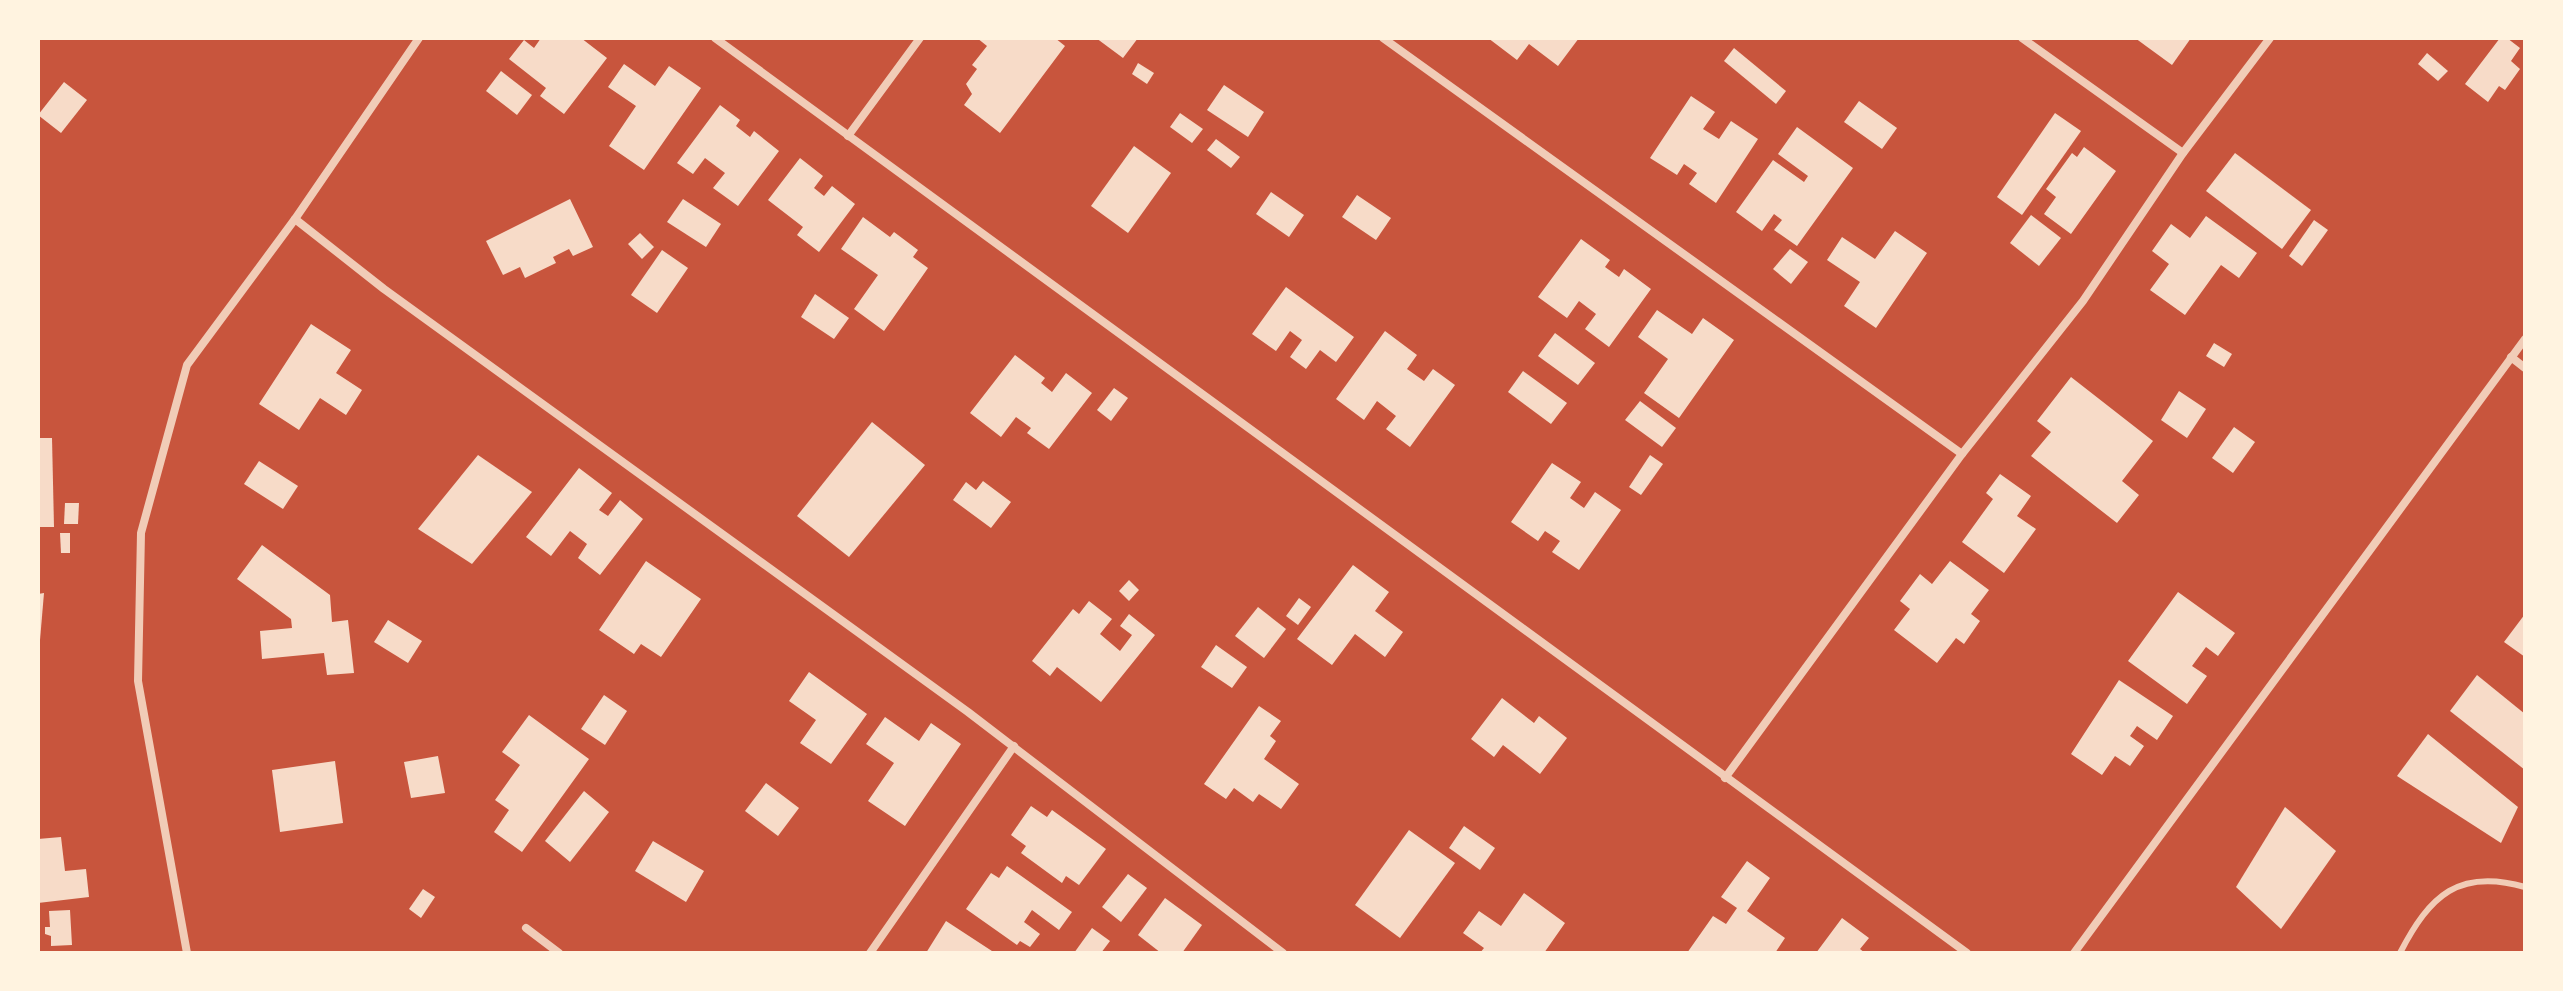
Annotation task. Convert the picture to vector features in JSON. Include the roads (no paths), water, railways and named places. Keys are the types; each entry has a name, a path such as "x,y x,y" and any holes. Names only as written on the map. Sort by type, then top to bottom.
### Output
{"street":[{"path":"187,953 138,681 141,533 187,365 295,219 419,38"},
{"path":"715,38 1963,952"},
{"path":"848,136 920,38"},
{"path":"1383,38 1962,454"},
{"path":"2022,38 2183,153"},
{"path":"1725,778 1962,454 2083,301 2183,153 2270,38"},
{"path":"295,219 384,289 1014,746 1283,953"},
{"path":"2074,953 2525,339"},
{"path":"2511,357 2525,368"},
{"path":"870,953 1014,746"},
{"path":"526,928 559,953"}],"lane":[{"path":"2400,953 2411,931 2443,895 2466,881 2495,879 2525,887"}]}
